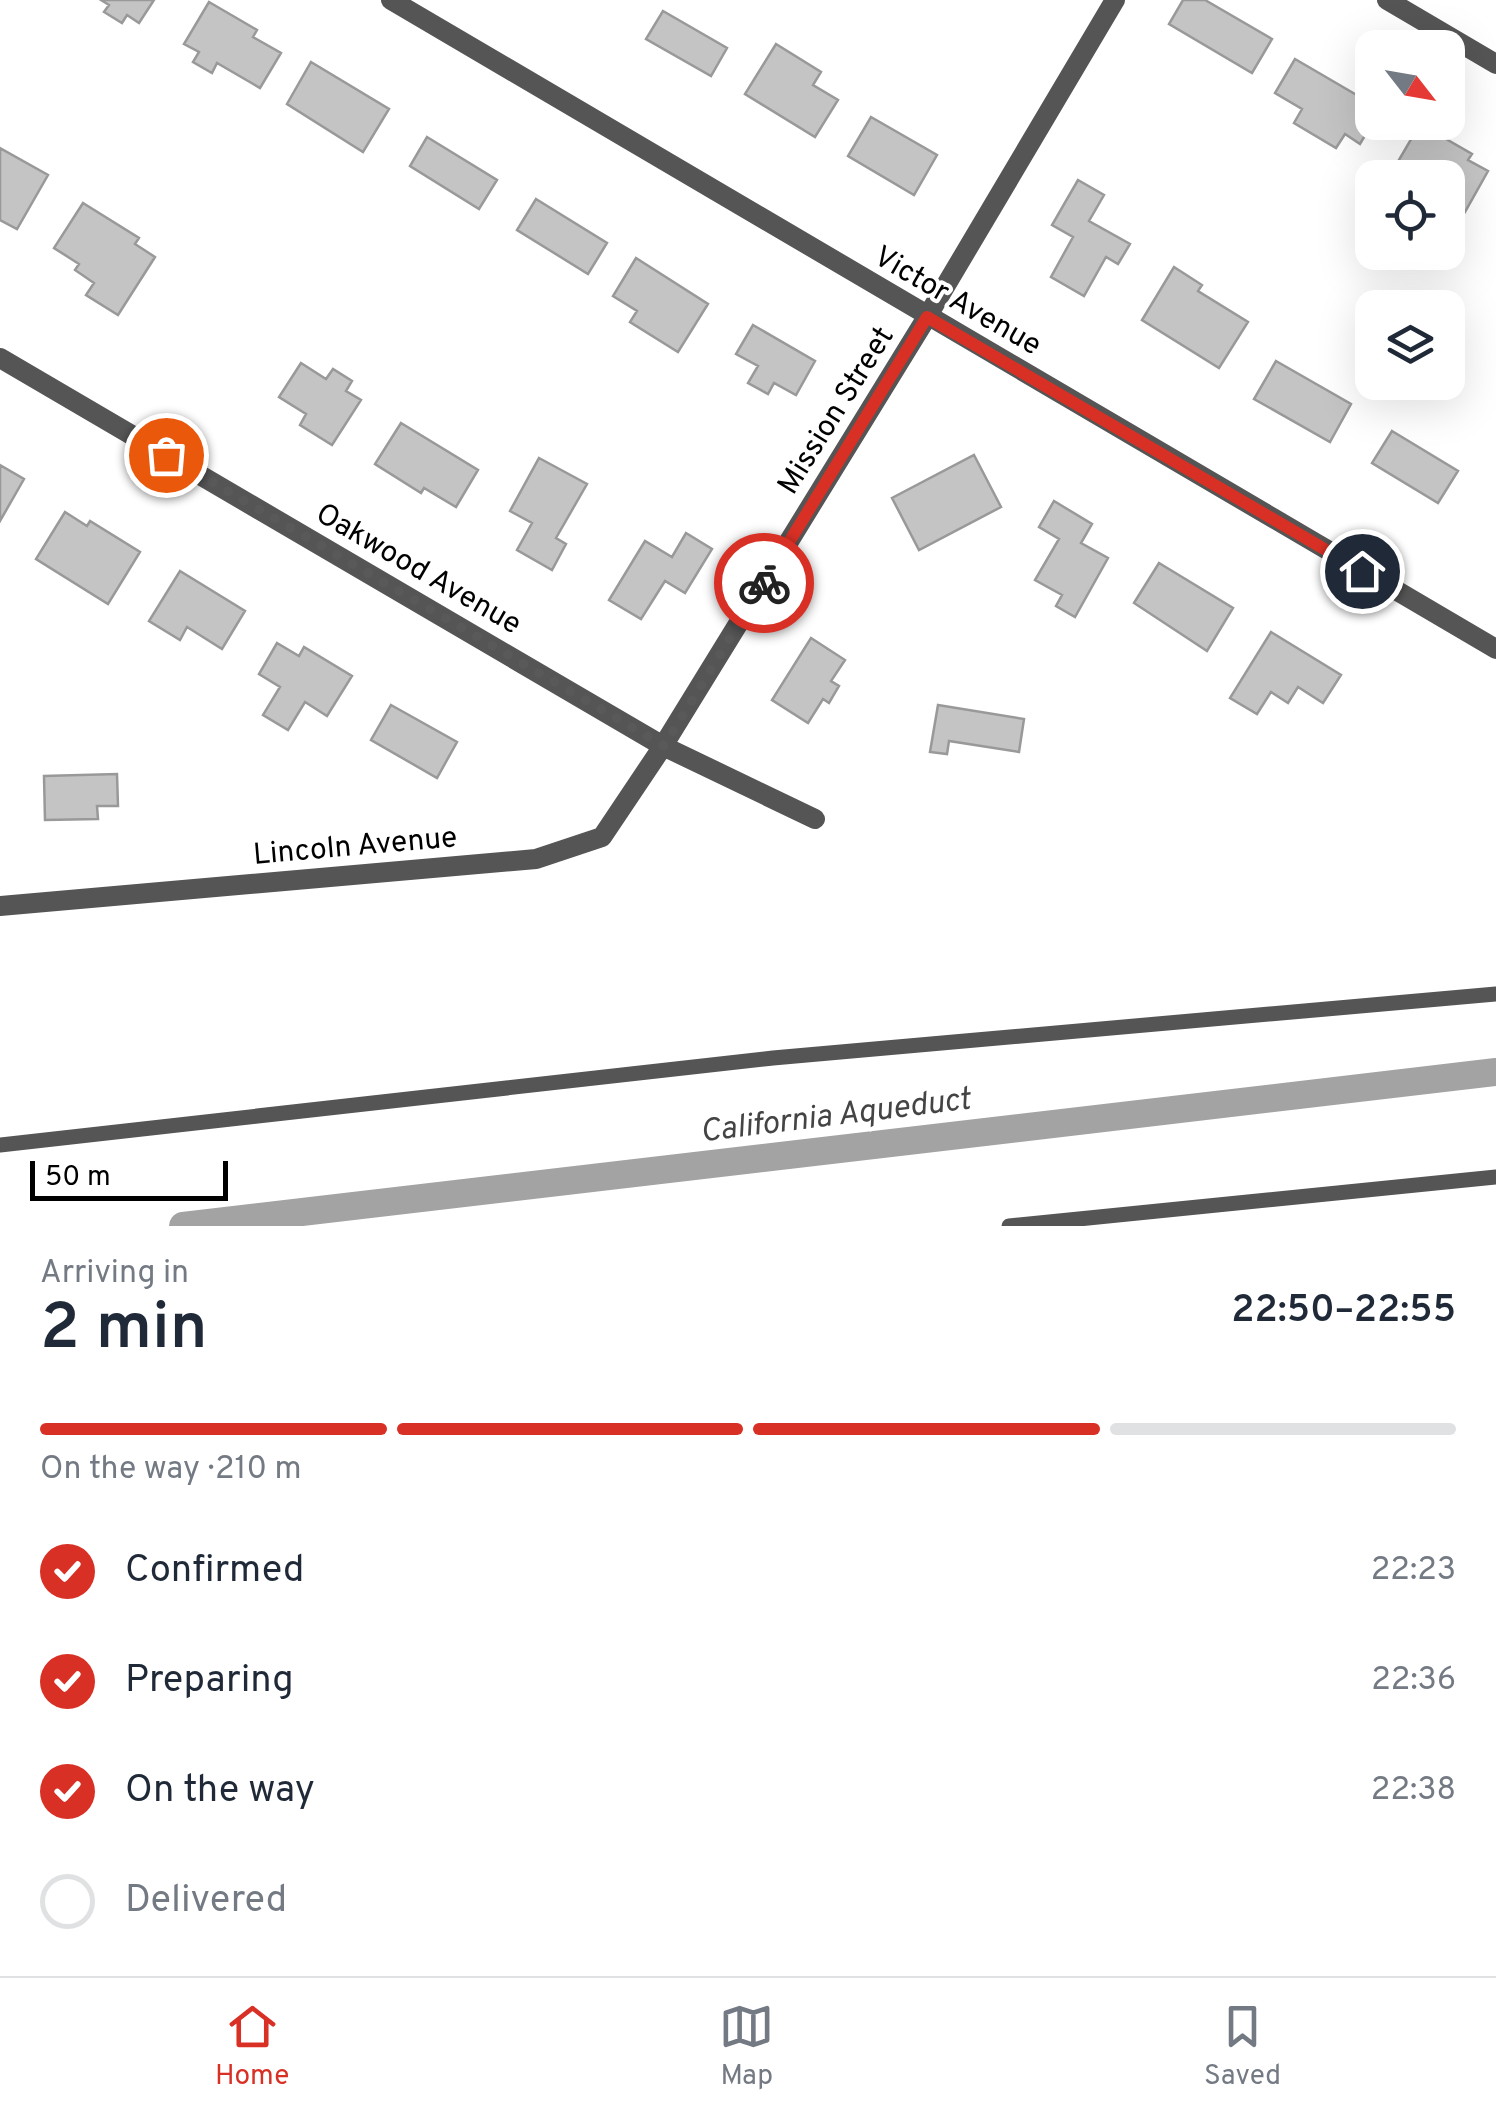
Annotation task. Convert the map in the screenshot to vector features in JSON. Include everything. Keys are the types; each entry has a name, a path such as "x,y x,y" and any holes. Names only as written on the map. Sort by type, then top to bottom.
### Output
{"street":[{"name":"Victor Avenue","path":"391,0 1496,649"},
{"name":"Mission Street","path":"664,746 927,317 1115,0"},
{"path":"1388,0 1496,64"},
{"name":"Oakwood Avenue","path":"0,358 664,746 815,819"},
{"name":"Lincoln Avenue","path":"0,906 536,859 602,837 664,746"}],"lane":[{"path":"0,1145 774,1058 1496,994"},
{"path":"1009,1226 1496,1177"}],"building":[{"path":"101,0 154,0 139,23 127,15 122,23 104,12 109,5"},
{"path":"1183,0 1205,0 1272,39 1252,73 1169,24"},
{"path":"209,2 257,30 253,37 281,53 260,88 217,63 212,73 193,62 199,52 184,44"},
{"path":"663,11 727,48 711,76 646,39"},
{"path":"776,44 821,72 813,85 838,100 815,137 745,94"},
{"path":"1295,59 1355,94 1355,140 1362,140 1360,144 1345,134 1336,148 1294,123 1302,109 1275,93"},
{"path":"311,62 389,109 363,152 287,104"},
{"path":"871,117 937,155 914,195 848,156"},
{"path":"427,137 497,180 479,209 410,166"},
{"path":"1411,140 1448,140 1472,154 1468,160 1488,171 1465,212 1465,160 1399,160"},
{"path":"0,148 48,175 17,229 0,220"},
{"path":"1078,180 1104,195 1089,221 1130,244 1118,264 1106,257 1084,296 1051,277 1073,237 1052,225"},
{"path":"536,199 607,243 588,274 517,230"},
{"path":"83,203 139,238 135,244 155,257 118,315 86,295 94,283 75,270 79,264 54,248"},
{"path":"636,258 708,304 678,352 630,322 637,311 613,296"},
{"path":"1174,267 1202,285 1198,291 1248,322 1219,368 1142,320"},
{"path":"753,325 815,361 796,395 774,383 768,394 748,383 758,366 736,354"},
{"path":"1276,361 1351,404 1330,442 1254,399"},
{"path":"301,363 326,379 333,369 352,381 346,391 361,400 332,445 300,425 306,414 279,397"},
{"path":"401,423 478,470 456,507 424,488 421,493 375,464"},
{"path":"1392,431 1458,471 1438,503 1372,463"},
{"path":"974,455 1001,507 919,550 892,498"},
{"path":"539,458 587,484 556,538 566,544 552,570 517,550 532,523 510,511"},
{"path":"0,465 24,479 0,521"},
{"path":"1054,501 1092,524 1081,543 1108,558 1075,617 1056,606 1062,595 1035,580 1059,539 1039,527"},
{"path":"65,512 87,526 90,521 140,552 108,604 36,559"},
{"path":"686,533 712,549 685,593 665,581 641,619 609,600 645,541 672,557"},
{"path":"1159,563 1233,608 1207,651 1134,603"},
{"path":"180,571 245,611 222,649 187,627 180,640 149,621"},
{"path":"1271,632 1341,675 1323,703 1298,687 1288,703 1271,692 1257,714 1230,698"},
{"path":"811,638 845,660 831,681 839,686 829,703 823,699 808,723 772,700"},
{"path":"277,643 299,656 304,647 352,676 327,716 305,702 288,730 263,715 280,687 259,674"},
{"path":"391,705 457,742 437,778 371,740"},
{"path":"938,705 1024,719 1019,752 949,741 947,754 930,752"},
{"path":"117,774 118,806 97,806 98,819 45,820 44,776"}],"waterway":[{"name":"California Aqueduct","path":"183,1226 1496,1072"}],"way so far":[{"path":"166,455 664,746 764,583"}],"route":[{"path":"764,583 927,317 1362,571"}]}
